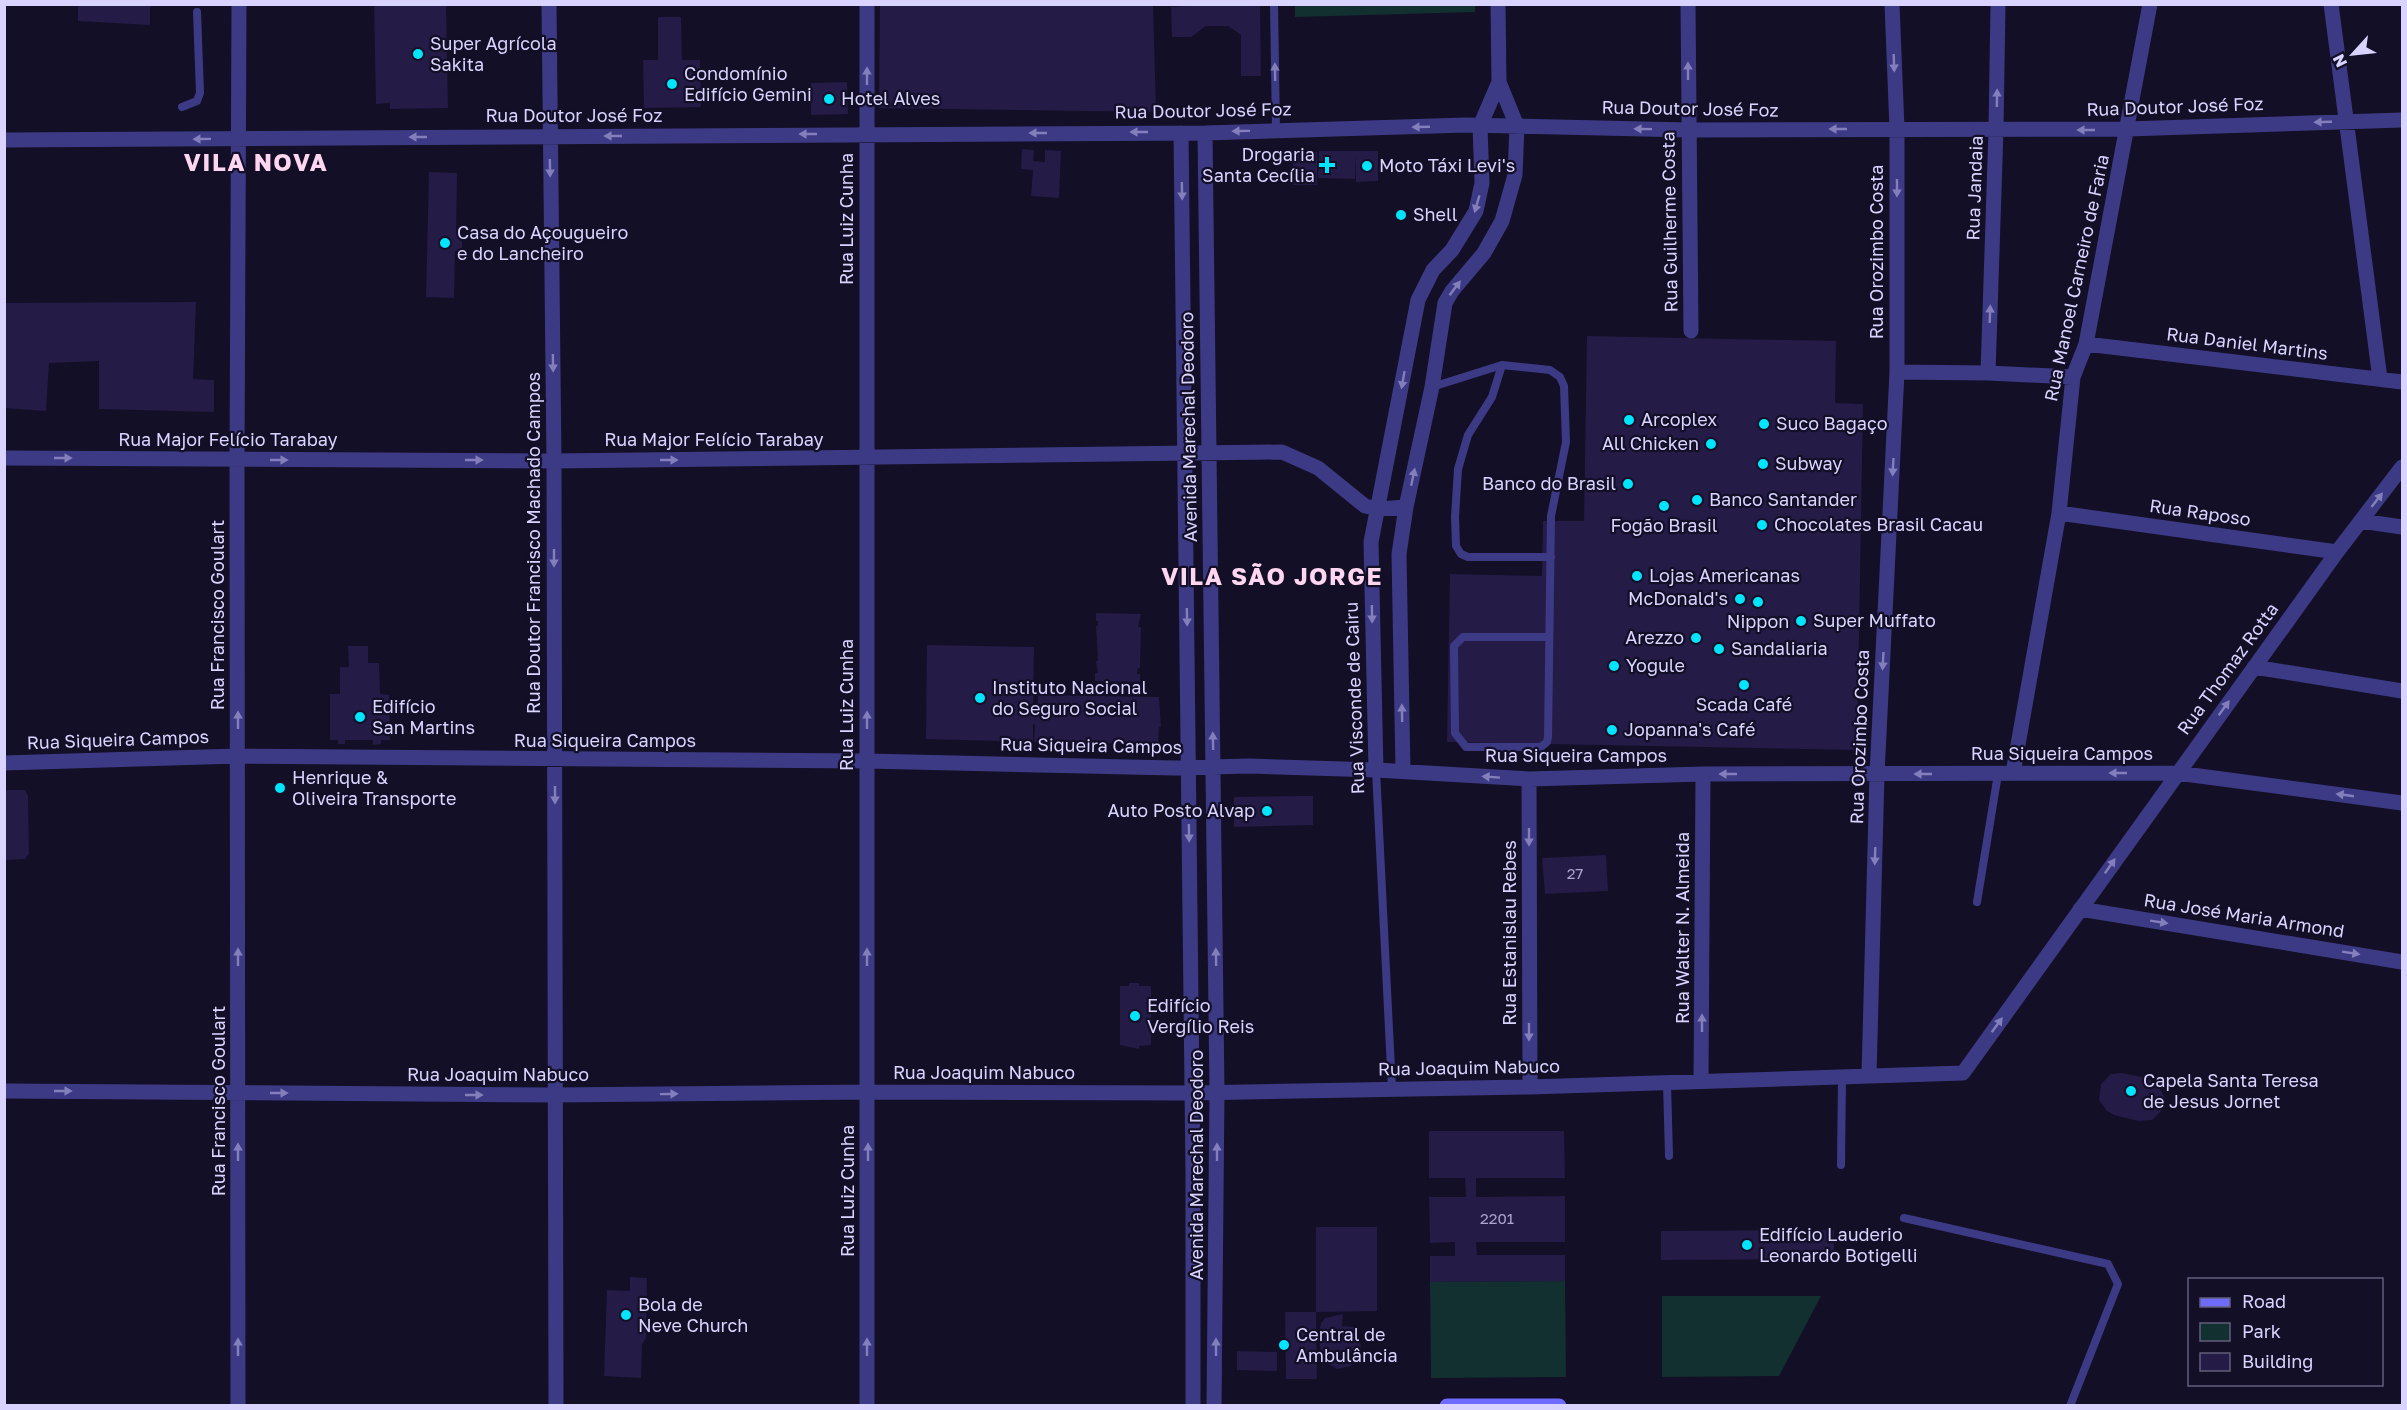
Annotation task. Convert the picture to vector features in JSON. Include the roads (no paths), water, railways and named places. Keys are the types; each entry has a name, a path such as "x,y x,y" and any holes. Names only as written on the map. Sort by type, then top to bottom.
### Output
{"main road":[{"path":"1447,1406 1559,1406"}],"street":[{"name":"Rua Francisco Goulart","path":"238,1406 239,4"},
{"name":"Rua Doutor Francisco Machado Campos","path":"549,4 554,461 556,1406"},
{"name":"Rua Luiz Cunha","path":"867,4 867,1406"},
{"name":"Rua Visconde de Cairu","path":"1402,771 1399,554 1406,507 1432,387 1445,303 1452,291 1484,253 1502,221 1515,175 1517,126 1499,82 1498,4"},
{"name":"Rua Guilherme Costa","path":"1688,4 1691,331"},
{"name":"Rua Orozimbo Costa","path":"1869,1075 1877,774 1897,372 1897,129 1892,4"},
{"name":"Rua Jandaia","path":"1988,373 1998,4"},
{"name":"Rua Manoel Carneiro de Faria","path":"2006,773 2059,513 2073,377 2086,344 2150,4"},
{"path":"2331,4 2380,380"},
{"name":"Rua Visconde de Cairu","path":"1376,770 1371,542 1418,300 1433,270 1452,250 1476,211 1482,183 1480,126 1499,82"},
{"name":"Rua Doutor José Foz","path":"4,140 1205,133 1480,126 1688,130 2127,129 2403,120"},
{"name":"Avenida Marechal Deodoro","path":"1181,133 1192,1093 1192,1406"},
{"name":"Avenida Marechal Deodoro","path":"1205,133 1217,1092 1214,1406"},
{"name":"Rua Daniel Martins","path":"2086,344 2403,382"},
{"path":"1897,372 2073,377"},
{"name":"Rua Major Felício Tarabay","path":"4,458 554,461 1209,455 1282,452 1318,468 1365,506 1379,510"},
{"name":"Rua Thomaz Rotta","path":"1963,1073 2337,552 2403,467"},
{"path":"1379,510 1406,507"},
{"name":"Rua Raposo","path":"2059,513 2337,552"},
{"path":"2361,521 2403,527"},
{"path":"2254,667 2403,691"},
{"name":"Rua Siqueira Campos","path":"4,763 238,756 867,761 1376,770 1529,779 1703,774 2177,773 2403,803"},
{"name":"Rua Walter N. Almeida","path":"1701,1081 1703,774"},
{"name":"Rua Estanislau Rebes","path":"1529,779 1530,1087"},
{"name":"Rua José Maria Armond","path":"2080,909 2403,962"},
{"name":"Rua Joaquim Nabuco","path":"4,1091 554,1095 868,1092 1192,1093 1530,1087 1963,1073"}],"lane":[{"path":"1274,4 1276,130"},
{"path":"182,107 197,102 200,93 197,12"},
{"path":"1432,387 1502,364 1550,370 1560,377 1564,386 1566,442 1551,516 1546,742 1541,747 1466,747 1455,733 1454,646 1456,641 1463,638 1548,637"},
{"path":"1502,364 1492,397 1468,435 1458,469 1456,546 1461,554 1468,557 1551,557"},
{"name":"Rua Visconde de Cairu","path":"1376,770 1392,1089"},
{"path":"1977,902 2006,773"},
{"path":"1841,1165 1842,1076"},
{"path":"1667,1083 1669,1156"},
{"path":"1904,1218 2108,1264 2118,1284 2070,1406"}],"place":[{"name":"Super Agrícola Sakita","path":"418,54"},
{"name":"Condomínio Edifício Gemini","path":"672,84"},
{"name":"Hotel Alves","path":"829,99"},
{"name":"Drogaria Santa Cecília","path":"1327,165"},
{"name":"Moto Táxi Levi's","path":"1367,166"},
{"name":"Shell","path":"1401,215"},
{"name":"Casa do Açougueiro e do Lancheiro","path":"445,243"},
{"name":"Arcoplex","path":"1629,420"},
{"name":"Suco Bagaço","path":"1764,424"},
{"name":"All Chicken","path":"1711,444"},
{"name":"Subway","path":"1763,464"},
{"name":"Banco do Brasil","path":"1628,484"},
{"name":"Banco Santander","path":"1697,500"},
{"name":"Fogão Brasil","path":"1664,506"},
{"name":"Chocolates Brasil Cacau","path":"1762,525"},
{"name":"Lojas Americanas","path":"1637,576"},
{"name":"McDonald's","path":"1740,599"},
{"name":"Nippon","path":"1758,602"},
{"name":"Super Muffato","path":"1801,621"},
{"name":"Arezzo","path":"1696,638"},
{"name":"Sandaliaria","path":"1719,649"},
{"name":"Yogule","path":"1614,666"},
{"name":"Scada Café","path":"1744,685"},
{"name":"Instituto Nacional do Seguro Social","path":"980,698"},
{"name":"Edifício San Martins","path":"360,717"},
{"name":"Jopanna's Café","path":"1612,730"},
{"name":"Henrique & Oliveira Transporte","path":"280,788"},
{"name":"Auto Posto Alvap","path":"1267,811"},
{"name":"Edifício Vergílio Reis","path":"1135,1016"},
{"name":"Capela Santa Teresa de Jesus Jornet","path":"2131,1091"},
{"name":"Edifício Lauderio Leonardo Botigelli","path":"1747,1245"},
{"name":"Bola de Neve Church","path":"626,1315"},
{"name":"Central de Ambulância","path":"1284,1345"}],"district":[{"name":"VILA NOVA","path":"256,163"},
{"name":"VILA SÃO JORGE","path":"1272,577"}]}
